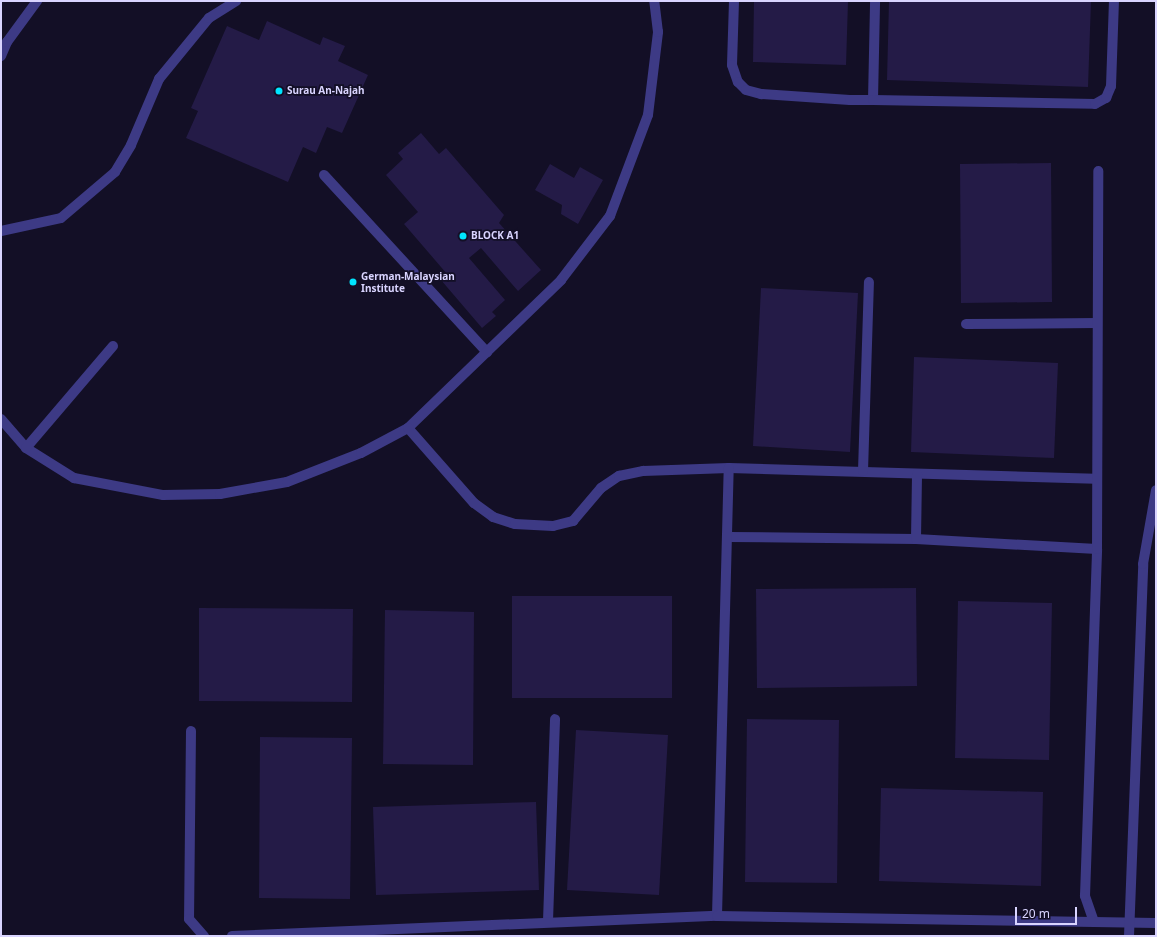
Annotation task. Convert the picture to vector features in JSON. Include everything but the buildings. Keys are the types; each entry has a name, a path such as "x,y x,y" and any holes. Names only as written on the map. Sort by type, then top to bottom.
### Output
{"street":[{"path":"1,56 7,42 37,1"},
{"path":"1,231 62,218 115,172 159,79 209,18 236,1"},
{"path":"1,419 26,448 74,478 163,495 220,494 287,482 361,453 408,428 562,280 610,216 648,115 658,32 654,1"},
{"path":"734,1 732,65 738,82 746,90 761,94 874,100 1094,104 1106,98 1111,86 1114,1"},
{"path":"874,100 875,1"},
{"path":"1094,922 1085,896 1097,548 1095,479 1098,172"},
{"path":"324,175 486,352"},
{"path":"863,471 869,282"},
{"path":"966,324 1097,323"},
{"path":"26,448 113,346"},
{"path":"408,428 474,503 493,517 515,524 553,526 573,521 601,488 619,476 643,471 729,468 1095,479"},
{"path":"717,916 729,537 729,468"},
{"path":"916,539 917,474"},
{"path":"1129,936 1143,564 1156,490"},
{"path":"729,537 916,539 1097,548"},
{"path":"548,921 555,719"},
{"path":"191,731 188,919 204,936"},
{"path":"232,936 548,921 717,916 1156,924"}],"place":[{"name":"Surau An-Najah","path":"279,91"},
{"name":"BLOCK A1","path":"463,236"},
{"name":"German-Malaysian Institute","path":"353,282"}]}
